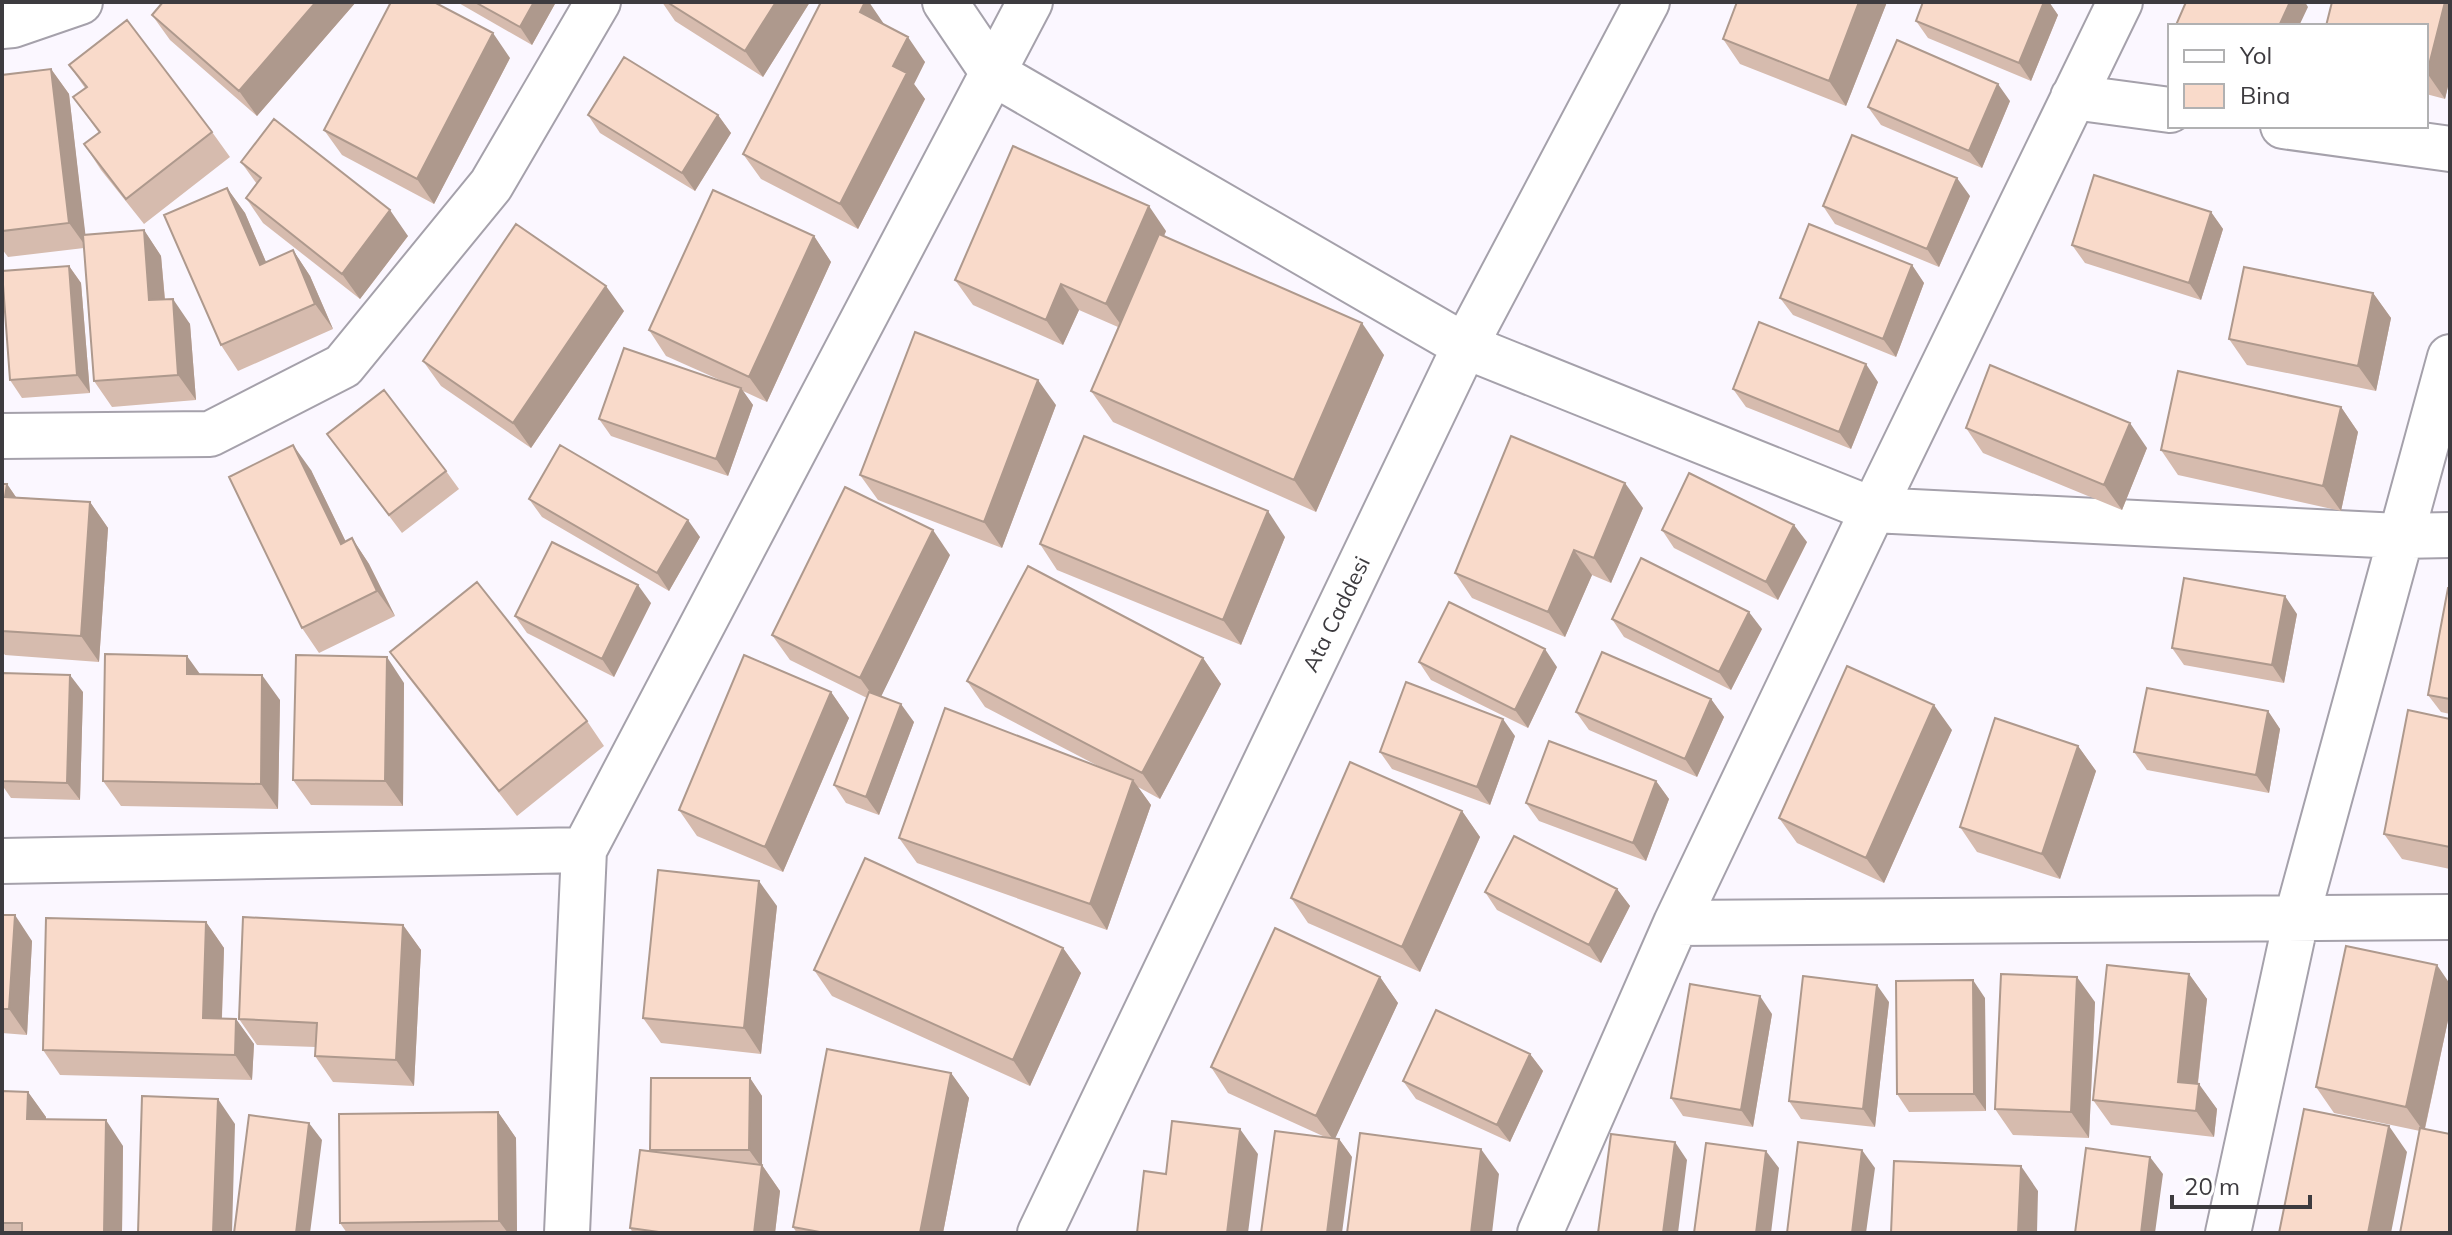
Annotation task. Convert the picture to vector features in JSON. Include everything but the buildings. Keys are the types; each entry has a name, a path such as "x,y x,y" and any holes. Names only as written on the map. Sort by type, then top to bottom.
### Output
{"street":[{"path":"2,26 80,2"},
{"path":"2,436 210,434 343,366 491,185 598,2"},
{"path":"945,2 993,73 1465,346 1873,510 2399,536 2450,535"},
{"path":"567,1233 584,850 1030,2"},
{"name":"Ata Caddesi","path":"1040,1233 1465,346 1647,2"},
{"path":"1540,1233 1676,923 2120,2"},
{"path":"2073,97 2168,110"},
{"path":"2298,128 2450,149"},
{"path":"2228,1233 2296,920 2450,357"},
{"path":"2,861 584,850"},
{"path":"1676,923 2450,917"}]}
